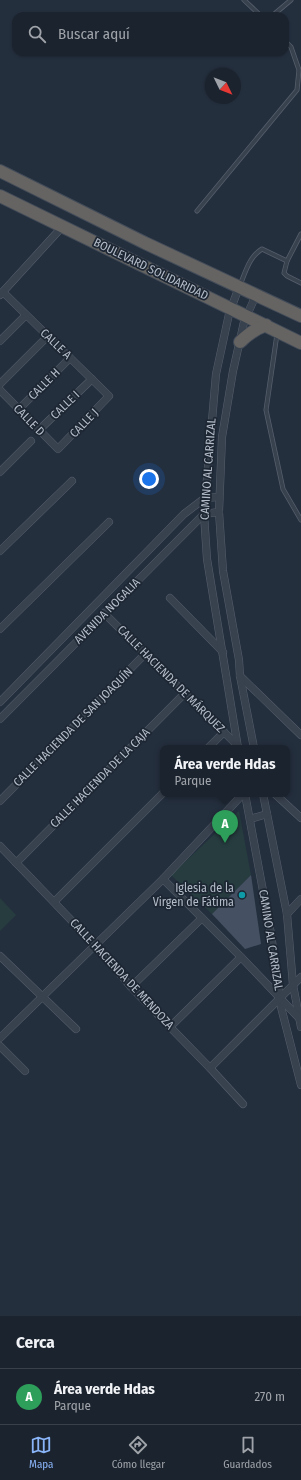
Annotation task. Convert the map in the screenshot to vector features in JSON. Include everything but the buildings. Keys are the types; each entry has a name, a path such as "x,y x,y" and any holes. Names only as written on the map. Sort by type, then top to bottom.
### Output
{"highway":[{"name":"BOULEVARD SOLIDARIDAD","path":"0,171 145,243 301,316"},
{"name":"BOULEVARD SOLIDARIDAD","path":"0,196 301,343"},
{"path":"240,342 247,334 266,325"}],"street":[{"path":"1,294 63,226"},
{"name":"CAMINO AL CARRIZAL","path":"237,745 207,559 204,514 216,374 230,308 239,287"},
{"name":"CALLE A","path":"1,294 26,315 109,396"},
{"name":"CAMINO AL CARRIZAL","path":"253,745 240,676 223,571 218,512 222,437 233,371 246,316 256,295"},
{"path":"0,341 26,315"},
{"path":"0,384 48,336"},
{"name":"CALLE H","path":"19,409 70,358"},
{"name":"CALLE I","path":"39,430 92,379"},
{"name":"CALLE D","path":"0,390 58,449"},
{"name":"CALLE J","path":"58,449 109,396"},
{"path":"0,472 31,441"},
{"path":"0,551 72,481"},
{"path":"205,498 219,497"},
{"name":"AVENIDA NOGALIA","path":"0,704 184,514 205,498"},
{"path":"204,514 218,512"},
{"name":"AVENIDA NOGALIA","path":"0,719 204,514"},
{"path":"0,629 109,522"},
{"path":"170,598 223,652"},
{"name":"CALLE HACIENDA DE MÁRQUEZ","path":"104,613 235,745"},
{"name":"CALLE HACIENDA DE SAN JOAQUÍN","path":"0,801 145,654"},
{"path":"240,676 301,735"},
{"name":"CALLE HACIENDA DE LA CAJA","path":"16,863 185,693"},
{"path":"0,704 7,712"},
{"path":"211,745 224,732"},
{"path":"54,902 160,796"},
{"path":"0,1038 163,880 241,797"},
{"name":"CAMINO AL CARRIZAL","path":"245,797 271,934 280,997 301,1085"},
{"name":"CAMINO AL CARRIZAL","path":"264,797 287,914 293,985 301,1027"},
{"path":"278,797 301,818"},
{"path":"250,819 267,814"},
{"name":"CALLE HACIENDA DE MENDOZA","path":"0,846 96,945 131,987 170,1026 243,1104"},
{"path":"163,880 241,957 300,1019"},
{"path":"287,914 301,899"},
{"path":"131,987 202,918"},
{"path":"0,956 76,1028"},
{"path":"170,1026 241,957"},
{"path":"210,1068 301,977"},
{"path":"0,1046 25,1071"}],"lane":[{"path":"244,0 257,12"},
{"path":"277,12 291,0"},
{"path":"197,210 297,90 299,70 289,46"},
{"path":"301,234 287,261 284,273 301,283"},
{"path":"239,287 251,258 255,253 262,249 287,261"},
{"path":"278,331 266,410 283,489 301,520"}],"green space":[{"path":"239,811 251,875 212,914 171,875"},
{"path":"0,898 16,915 0,931"}],"place":[{"name":"Área verde Hdas","path":"225,843"},
{"name":"Iglesia de la Virgen de Fátima","path":"242,895"}]}
